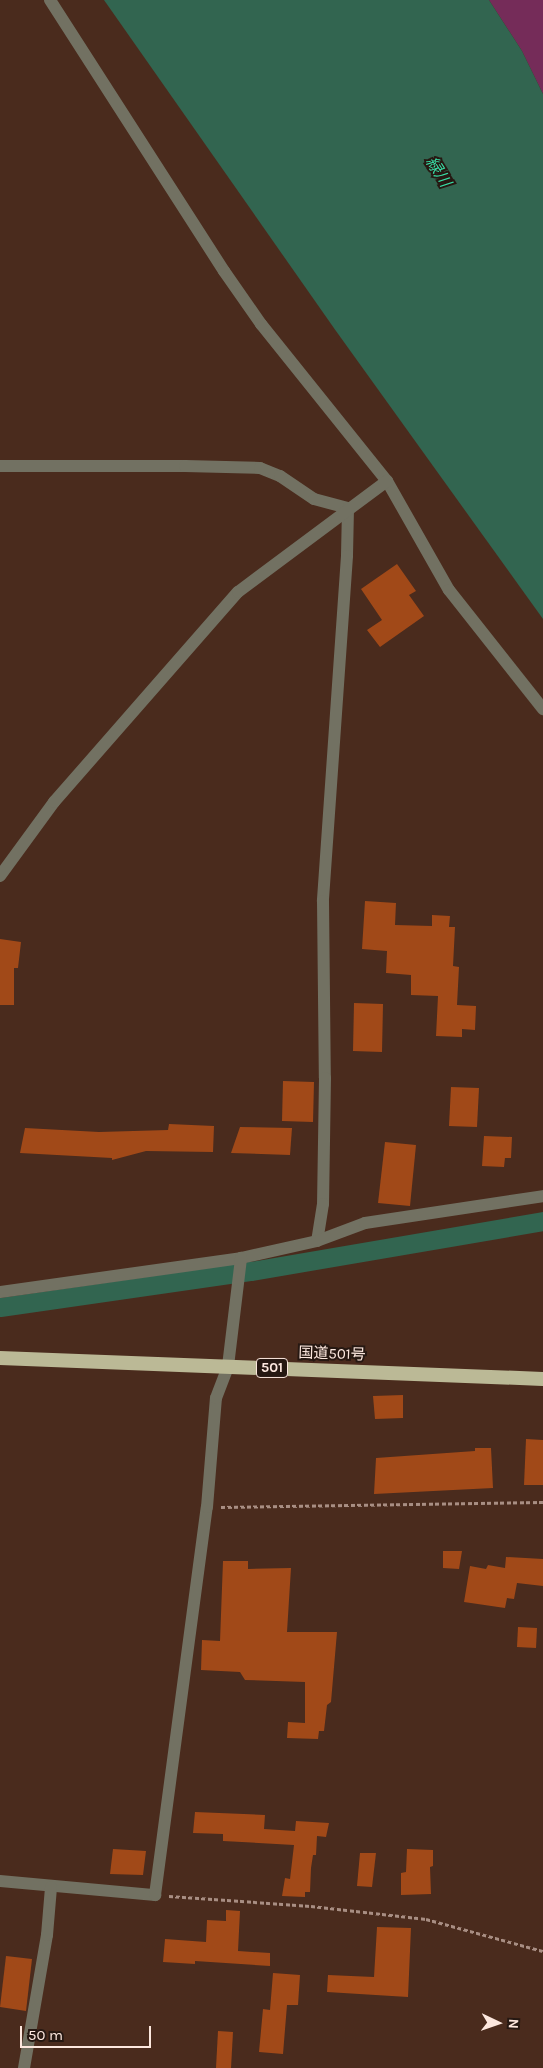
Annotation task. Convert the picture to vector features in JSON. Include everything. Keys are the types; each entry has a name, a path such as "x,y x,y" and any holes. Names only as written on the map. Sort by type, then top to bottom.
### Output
{"highway":[{"name":"国道501号","path":"0,1358 543,1379"}],"street":[{"path":"50,0 125,120 256,316 388,481 449,590 543,709"},
{"path":"0,466 260,468 280,476 314,499 348,508"},
{"path":"0,876 54,802 238,592 348,508 388,481"},
{"path":"317,1241 324,1194 323,901 347,556 348,508"},
{"path":"0,1292 241,1261 317,1241 366,1223 543,1196"},
{"path":"0,1881 155,1895 207,1508 216,1398 228,1366 241,1261"},
{"path":"24,2068 47,1935 51,1887"}],"path":[{"path":"207,1508 543,1502"},
{"path":"155,1895 311,1906 426,1919 543,1950"}],"shaded area":[{"path":"489,0 543,0 543,94 522,51"}],"water":[{"name":"緑川","path":"104,0 489,0 522,51 543,94 543,619 336,331"}],"building":[{"path":"397,564 416,591 409,595 424,616 380,647 367,630 382,620 361,589"},
{"path":"365,901 396,903 395,925 432,926 432,915 450,916 449,927 455,927 453,966 459,967 457,1005 476,1006 475,1030 462,1029 462,1037 436,1036 438,996 411,995 411,975 386,973 387,951 362,949"},
{"path":"0,939 21,942 18,968 14,968 14,1005 0,1005"},
{"path":"354,1003 383,1004 382,1052 353,1051"},
{"path":"283,1081 314,1082 313,1122 282,1121"},
{"path":"451,1087 479,1088 477,1127 449,1126"},
{"path":"169,1124 214,1126 213,1152 146,1151 112,1160 112,1158 20,1153 25,1128 99,1132 168,1130"},
{"path":"240,1127 292,1128 290,1155 231,1153"},
{"path":"484,1136 512,1137 511,1158 505,1158 504,1167 482,1166"},
{"path":"385,1142 416,1145 410,1206 378,1203"},
{"path":"403,1395 403,1418 375,1419 373,1396"},
{"path":"526,1439 543,1440 543,1485 524,1485"},
{"path":"475,1448 491,1448 493,1488 374,1494 376,1458 475,1451"},
{"path":"443,1551 462,1551 459,1569 443,1568"},
{"path":"506,1557 543,1559 543,1586 517,1583 514,1599 507,1598 505,1608 464,1602 470,1566 486,1569 488,1565 505,1568"},
{"path":"223,1561 248,1561 248,1569 291,1568 287,1632 337,1632 331,1702 327,1705 324,1731 319,1731 318,1739 287,1738 288,1722 305,1723 305,1682 245,1680 240,1672 201,1670 202,1640 220,1641"},
{"path":"518,1627 537,1628 536,1648 517,1647"},
{"path":"195,1812 265,1815 264,1829 295,1831 296,1821 329,1823 326,1837 317,1836 316,1855 313,1855 311,1868 310,1892 305,1892 305,1897 282,1896 285,1878 290,1879 294,1845 223,1841 223,1834 193,1833"},
{"path":"113,1849 146,1851 143,1875 110,1874"},
{"path":"407,1849 433,1850 433,1866 430,1867 431,1894 401,1895 401,1873 406,1872"},
{"path":"360,1853 376,1853 372,1887 357,1886"},
{"path":"226,1910 240,1911 238,1951 270,1953 270,1966 195,1961 195,1964 163,1962 165,1939 206,1942 207,1920 226,1921"},
{"path":"377,1927 411,1928 408,1997 327,1992 328,1975 374,1977"},
{"path":"6,1956 32,1959 26,2011 0,2007"},
{"path":"273,1973 300,1975 298,2005 287,2005 283,2054 259,2052 263,2009 270,2010"},
{"path":"218,2031 233,2032 231,2068 216,2068"}],"waterway":[{"path":"0,1307 251,1271 543,1221"}]}
